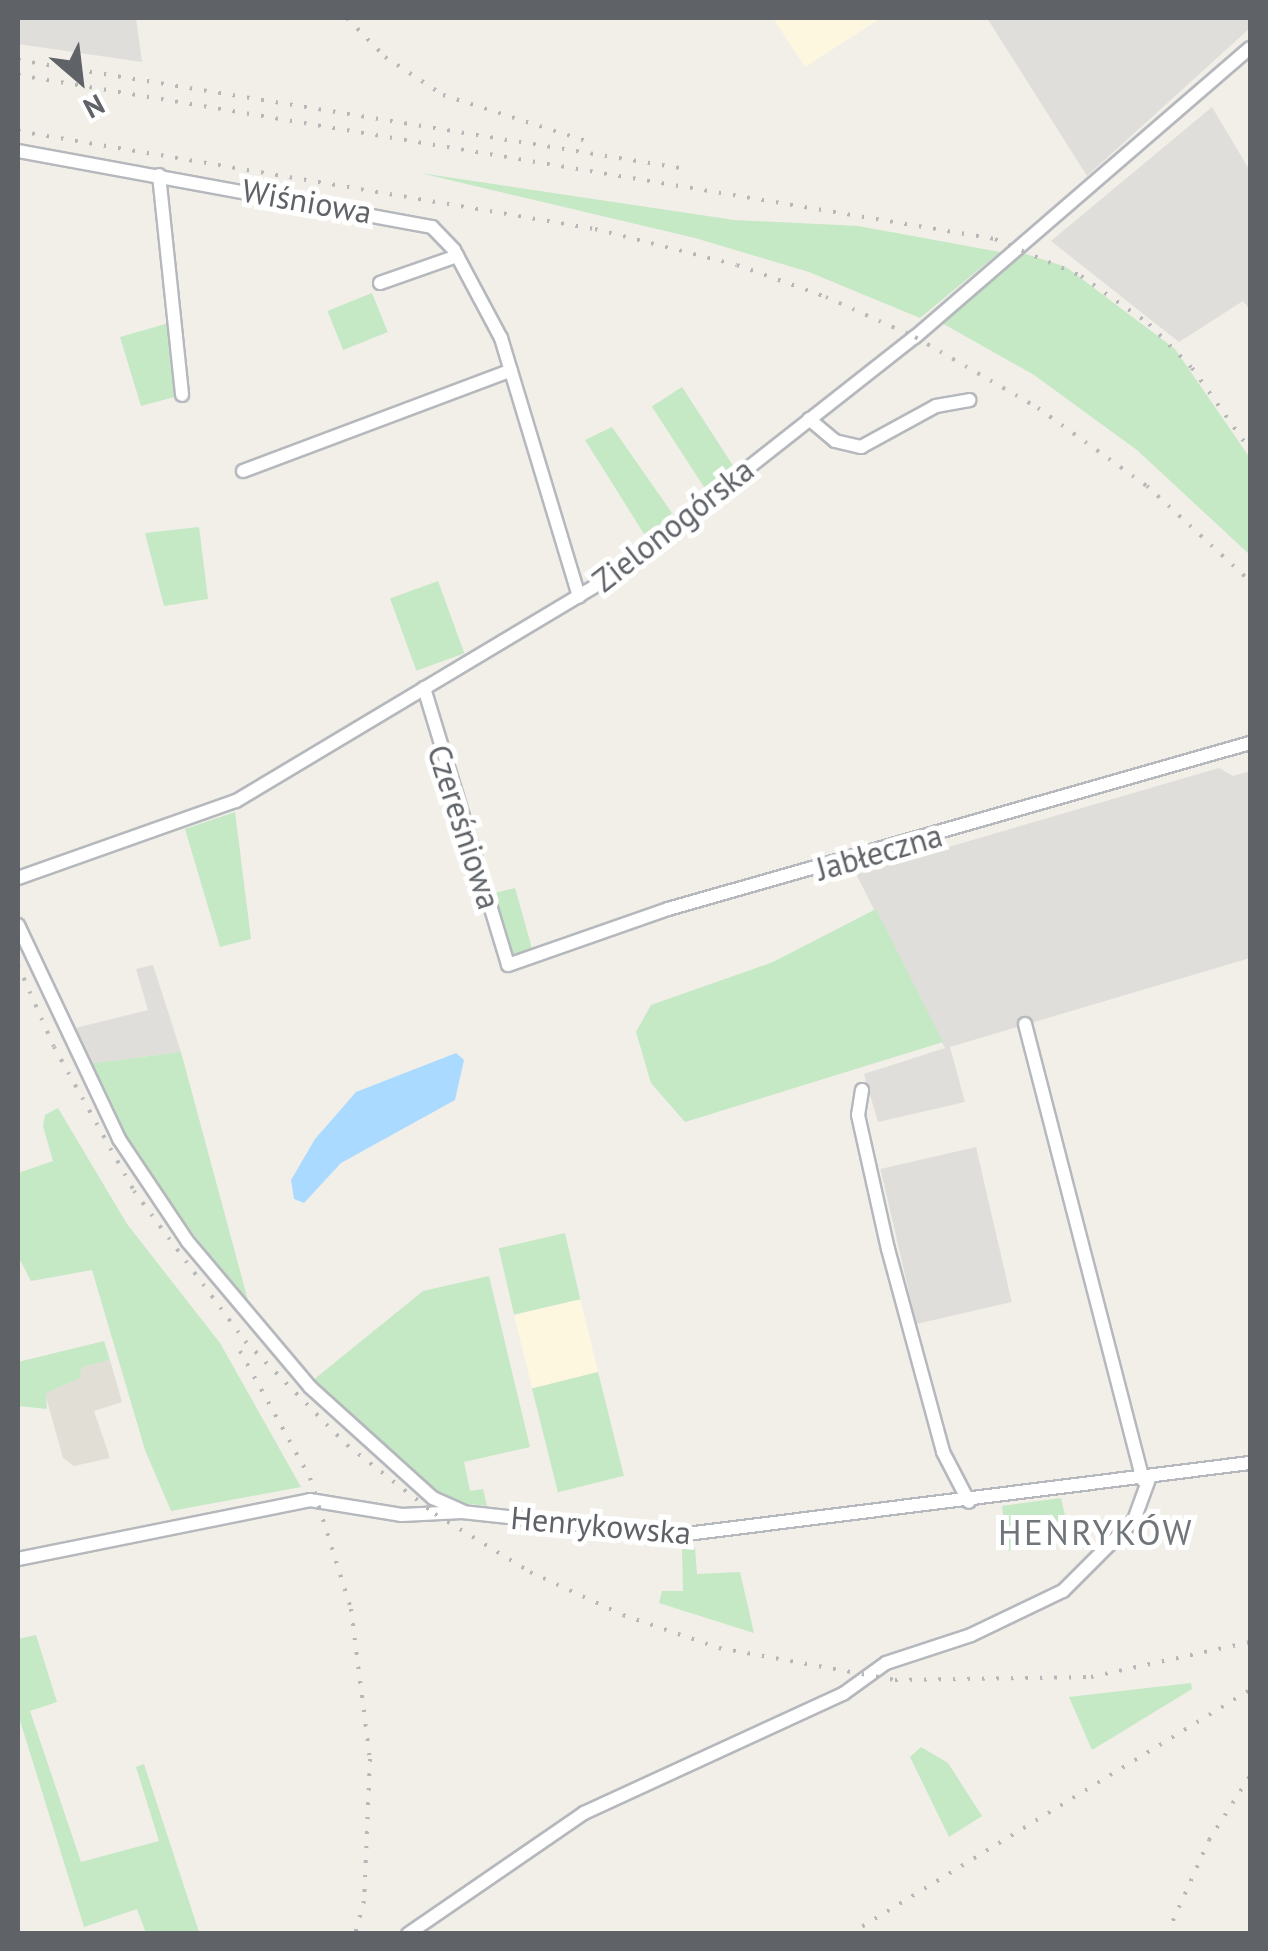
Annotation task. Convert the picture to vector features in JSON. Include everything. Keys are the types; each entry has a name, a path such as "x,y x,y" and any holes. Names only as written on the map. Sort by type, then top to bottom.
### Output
{"street":[{"name":"Zielonogórska","path":"18,878 236,801 578,597 915,338 1250,48"},
{"name":"Wiśniowa","path":"18,151 416,220 444,236 512,370 578,597"},
{"path":"159,175 182,395"},
{"path":"380,284 457,256"},
{"path":"243,471 512,370"},
{"path":"808,418 834,442 860,447 936,406 969,400"},
{"name":"Czereśniowa","path":"424,688 508,964"},
{"name":"Jabłeczna","path":"508,964 668,909 1250,744"},
{"path":"18,926 119,1140 188,1242 310,1387 433,1498 462,1512"},
{"path":"408,1934 584,1813 843,1694 886,1663 970,1635 1062,1591 1134,1520 1146,1480 1025,1024"},
{"path":"862,1090 858,1115 888,1250 943,1452 969,1502"},
{"name":"Henrykowska","path":"18,1557 293,1502 419,1516 462,1512 678,1536 1146,1480 1250,1463"}],"shaded area":[{"path":"18,18 136,18 142,62 18,44"},
{"path":"773,18 881,18 805,67"},
{"path":"987,18 1250,18 1250,28 1087,176"},
{"path":"1212,107 1250,171 1250,310 1243,301 1179,342 1051,241"},
{"path":"1219,768 1233,776 1250,771 1250,958 950,1047 965,1102 878,1122 864,1074 945,1048 856,874"},
{"path":"153,965 181,1052 87,1064 71,1029 148,1010 136,969"},
{"path":"976,1147 1012,1302 916,1324 881,1169"},
{"path":"580,1299 598,1372 532,1388 514,1315"},
{"path":"110,1360 122,1402 94,1411 110,1458 74,1466 63,1458 45,1393 80,1378 82,1367"}],"green space":[{"path":"420,173 734,220 858,226 1000,252 920,318 809,272 695,238"},
{"path":"1023,253 1066,267 1175,349 1250,458 1250,555 1137,450 1034,375 942,323"},
{"path":"372,293 388,332 343,350 327,311"},
{"path":"169,323 178,396 141,406 120,337"},
{"path":"682,387 735,469 705,489 652,407"},
{"path":"612,427 672,513 646,537 585,440"},
{"path":"199,527 208,599 164,606 145,533"},
{"path":"438,581 464,653 416,671 390,598"},
{"path":"235,812 251,939 220,947 185,829"},
{"path":"515,888 533,952 511,957 490,894"},
{"path":"876,909 943,1042 685,1122 651,1083 636,1032 651,1005 773,962"},
{"path":"181,1052 250,1308 127,1147 87,1064"},
{"path":"58,1108 127,1224 220,1343 301,1487 171,1511 145,1450 92,1270 31,1281 18,1256 18,1173 53,1161 43,1126 45,1115"},
{"path":"565,1233 580,1299 514,1315 499,1248"},
{"path":"489,1276 530,1447 464,1462 470,1491 483,1489 487,1506 460,1503 432,1488 312,1381 423,1291"},
{"path":"104,1341 110,1360 82,1367 80,1378 46,1393 47,1409 18,1406 18,1362"},
{"path":"598,1372 624,1476 558,1492 532,1388"},
{"path":"1061,1498 1068,1529 1060,1537 1008,1551 1002,1506"},
{"path":"695,1548 697,1574 740,1572 754,1633 659,1603 662,1591 683,1591 682,1549"},
{"path":"36,1635 57,1702 30,1711 81,1862 159,1841 136,1767 144,1764 199,1932 146,1933 137,1909 84,1927 18,1714 18,1639"},
{"path":"1191,1683 1192,1689 1092,1750 1069,1697"},
{"path":"921,1747 948,1763 982,1816 949,1837 910,1757"}],"water":[{"path":"456,1053 464,1060 455,1100 341,1163 304,1203 294,1199 291,1180 315,1139 356,1092"}],"railway":[{"path":"347,18 385,57 443,95 586,141"},
{"path":"18,60 686,169"},
{"path":"18,75 995,239 1081,276 1149,324 1192,368 1250,450"},
{"path":"18,131 595,229 737,265 826,297 915,337 1038,408 1147,486 1250,581"},
{"path":"18,965 54,1047 134,1191 245,1341 347,1445 435,1514 530,1572 623,1615 719,1648 895,1680 1091,1677 1250,1642"},
{"path":"240,1351 310,1478 351,1609 370,1759 364,1901 355,1934"},
{"path":"850,1934 1250,1690"},
{"path":"1167,1934 1209,1840 1250,1776"}],"district":[{"name":"HENRYKÓW","path":"1096,1532"}]}
